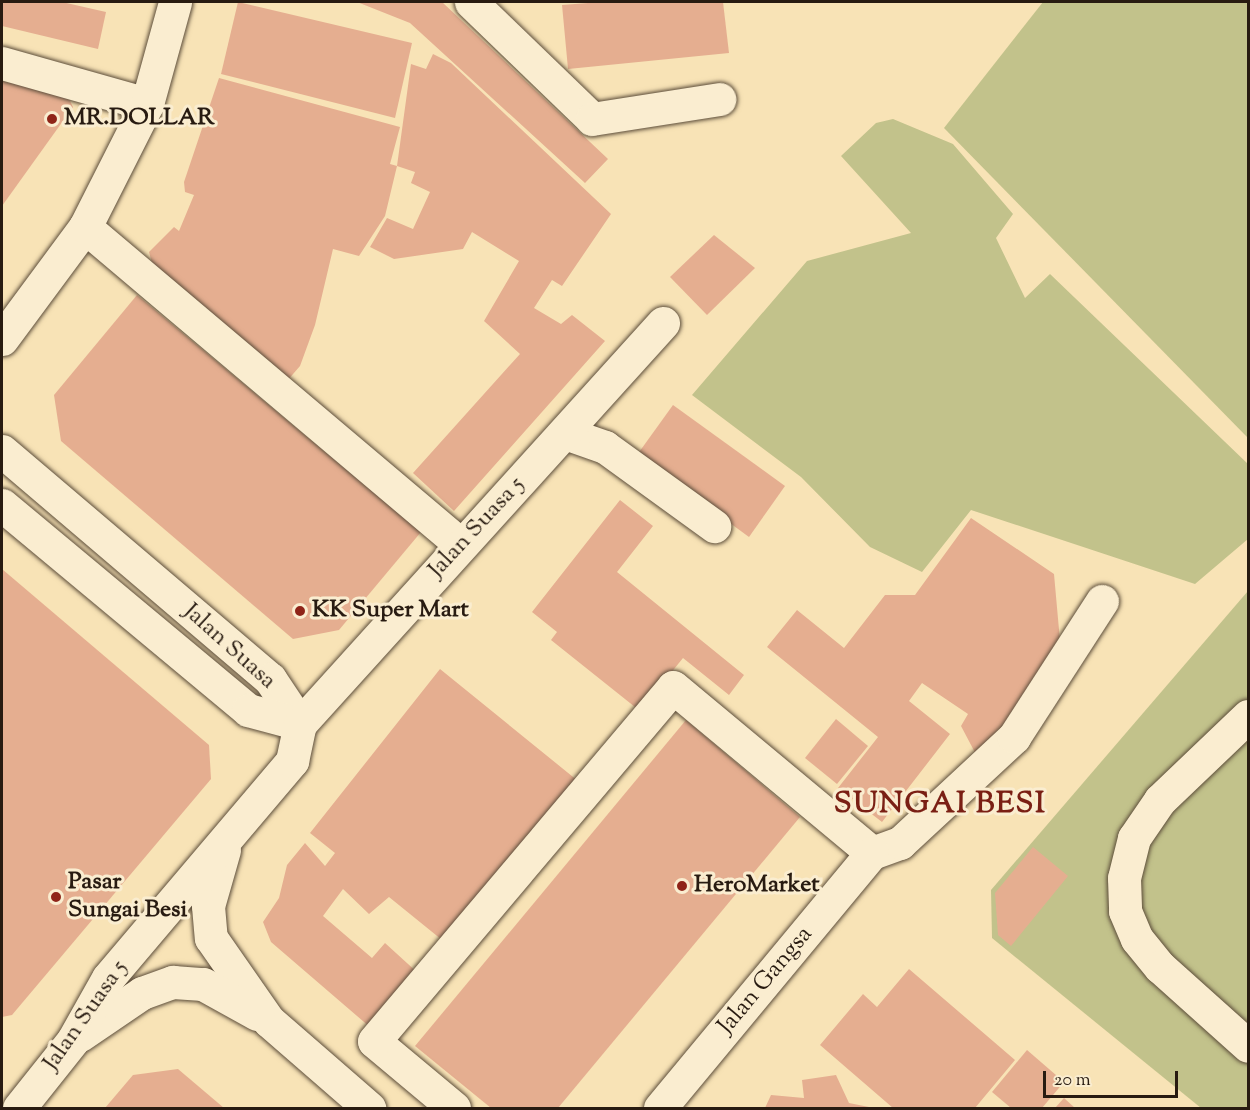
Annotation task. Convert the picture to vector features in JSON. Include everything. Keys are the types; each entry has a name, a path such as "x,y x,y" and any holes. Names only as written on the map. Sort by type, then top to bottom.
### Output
{"street":[{"path":"2,339 85,227 147,104 175,2"},
{"path":"471,2 592,119 719,99"},
{"path":"2,63 147,104"},
{"path":"85,227 461,544"},
{"name":"Jalan Suasa 5","path":"19,1108 73,1040 108,978 226,842 292,761 300,724 663,323"},
{"path":"565,433 605,447 714,526"},
{"name":"Jalan Suasa","path":"2,451 270,679 300,724"},
{"name":"Jalan Suasa","path":"2,505 248,710 300,724"},
{"path":"454,1108 374,1041 673,687 872,853 900,843 1014,737 1102,601"},
{"path":"1248,716 1160,800 1134,838 1124,878 1125,911 1137,939 1160,967 1248,1046"},
{"path":"226,842 208,906 210,938 269,1021"},
{"name":"Jalan Gangsa","path":"660,1108 872,853"},
{"path":"73,1040 142,993 173,982 203,984 269,1021 369,1108"}],"green space":[{"path":"1043,2 1248,2 1248,438 944,128"},
{"path":"893,119 953,144 1013,214 996,238 1025,298 1050,274 1248,464 1248,539 1195,584 971,510 922,572 870,547 801,477 692,395 807,261 911,233 841,156 876,123"},
{"path":"1248,591 1248,1108 1201,1108 992,938 991,890"}],"building":[{"path":"2,2 62,2 106,12 98,49 2,26"},
{"path":"238,2 412,43 395,118 221,74"},
{"path":"357,2 442,2 608,159 585,183 410,23"},
{"path":"601,2 723,2 729,53 568,69 562,5"},
{"path":"433,54 451,63 611,214 562,286 552,280 534,308 561,324 572,315 605,341 454,511 413,473 520,354 484,321 519,261 472,232 463,249 394,259 370,247 387,218 413,229 430,192 411,183 415,172 397,166 411,64 426,69"},
{"path":"219,78 400,127 390,164 397,166 385,216 359,256 333,249 315,325 300,366 287,381 153,267 149,252 174,227 179,231 194,195 185,192 184,182"},
{"path":"2,81 68,97 73,107 2,206"},
{"path":"714,235 755,268 707,315 670,277"},
{"path":"137,295 421,532 339,630 293,639 61,441 54,395"},
{"path":"673,405 785,486 749,537 637,455"},
{"path":"620,500 653,526 617,572 744,675 729,695 683,658 640,711 551,640 557,632 532,612"},
{"path":"971,518 1054,574 1061,652 980,762 961,726 968,714 922,683 909,701 950,734 882,822 838,788 878,737 767,647 797,610 844,648 885,595 915,595"},
{"name":"Pasar Sungai Besi","path":"2,569 209,745 211,779 12,1015 2,1017"},
{"path":"440,669 578,781 447,944 389,897 369,914 343,889 323,916 372,958 385,943 419,974 371,1028 271,942 263,922 279,898 287,865 305,843 325,866 335,853 310,833"},
{"path":"836,719 868,746 837,784 805,758"},
{"path":"686,720 800,817 558,1108 491,1108 415,1046"},
{"path":"1033,847 1068,876 1011,946 998,935 995,893"},
{"path":"909,969 1015,1060 975,1108 893,1108 820,1045 863,994 877,1007"},
{"path":"1027,1050 1064,1082 1042,1108 1011,1108 992,1092"},
{"path":"178,1069 224,1108 105,1108 133,1075"},
{"path":"836,1075 849,1103 874,1108 765,1108 771,1095 804,1098 802,1080"},
{"path":"1064,1098 1075,1108 1055,1108"}],"place":[{"name":"MR.DOLLAR","path":"52,119"},
{"name":"KK Super Mart","path":"300,611"},
{"name":"HeroMarket","path":"682,886"},
{"name":"Pasar Sungai Besi","path":"56,897"}],"district":[{"name":"SUNGAI BESI","path":"940,805"}]}
